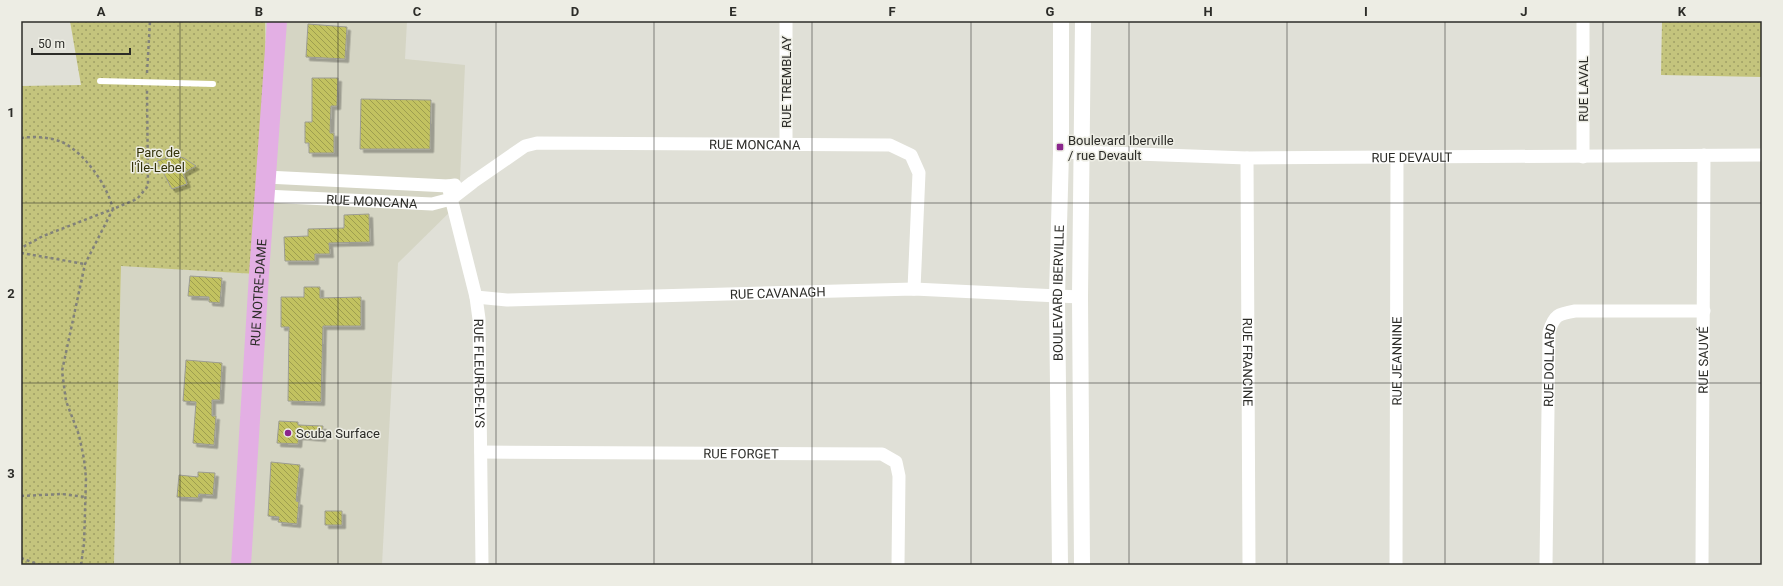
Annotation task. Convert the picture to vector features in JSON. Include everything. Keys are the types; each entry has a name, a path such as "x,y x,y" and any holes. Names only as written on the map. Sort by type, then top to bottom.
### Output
{"main road":[{"name":"RUE NOTRE-DAME","path":"241,565 277,21"}],"street":[{"name":"RUE TREMBLAY","path":"786,21 786,143"},
{"name":"BOULEVARD IBERVILLE","path":"1060,565 1057,296 1061,153 1061,21"},
{"name":"BOULEVARD IBERVILLE","path":"1082,565 1080,297 1083,21"},
{"name":"RUE LAVAL","path":"1583,21 1584,157"},
{"name":"RUE MONCANA","path":"265,196 432,204 451,199 526,146 538,143 786,143 890,145 912,155 919,173 914,289"},
{"name":"RUE DEVAULT","path":"1061,153 1082,152 1247,158 1762,155"},
{"name":"RUE SAUVÉ","path":"1702,565 1704,155"},
{"name":"RUE JEANNINE","path":"1396,565 1397,157"},
{"name":"RUE FRANCINE","path":"1247,158 1249,565"},
{"name":"RUE MONCANA","path":"266,177 448,186 473,182"},
{"name":"RUE FLEUR-DE-LYS","path":"448,186 476,297 479,318 482,565"},
{"name":"RUE CAVANAGH","path":"476,297 508,300 914,289 1080,297"},
{"name":"RUE DOLLARD","path":"1546,565 1549,332 1553,319 1561,313 1575,311 1704,311"},
{"name":"RUE FORGET","path":"481,452 882,454 896,462 899,476 898,565"}],"lane":[{"path":"100,81 213,84"}],"path":[{"path":"21,248 43,236 137,199 148,186 147,82 150,21"},
{"path":"21,138 34,136 48,139 63,143 76,152 95,172 110,198 113,209 85,264 62,371 66,401 79,435 86,478 84,544 81,565"},
{"path":"21,253 85,264"},
{"path":"21,375 21,384"},
{"path":"21,496 62,494 85,497"},
{"path":"21,558 40,565"}],"shaded area":[{"path":"265,21 407,21 405,59 465,65 459,203 398,263 382,565 114,565 121,265 257,274 266,94"}],"green space":[{"name":"Parc de l'Île-Lebel","path":"70,21 265,21 266,94 257,274 121,266 114,565 21,565 21,86 81,85"},
{"path":"1662,21 1762,21 1762,77 1661,75"}],"building":[{"path":"308,24 347,27 345,59 306,57"},
{"path":"312,78 338,78 337,106 331,106 330,133 334,133 334,153 309,153 309,143 305,143 305,122 312,122"},
{"path":"361,99 431,100 430,149 360,149"},
{"path":"175,156 184,158 196,166 183,173 187,184 172,189 157,161"},
{"path":"369,214 370,242 329,243 330,254 315,254 315,261 285,261 284,237 308,236 308,229 344,228 344,215"},
{"path":"190,276 222,278 220,303 209,302 209,297 188,296"},
{"path":"304,287 320,287 320,298 361,297 361,326 323,326 321,402 288,401 289,327 281,327 281,297 304,297"},
{"path":"186,360 222,363 220,400 212,400 212,416 216,416 214,445 193,443 196,402 183,401"},
{"path":"279,421 298,422 298,425 323,426 322,438 299,436 298,444 277,443"},
{"path":"271,462 300,465 296,501 299,502 297,524 278,522 279,517 268,516"},
{"path":"198,472 215,473 213,495 199,494 198,498 177,497 179,475 198,477"},
{"path":"325,511 342,511 342,525 325,525"}],"place":[{"name":"Boulevard Iberville / rue Devault","path":"1060,147"},
{"name":"Scuba Surface","path":"288,433"}]}
